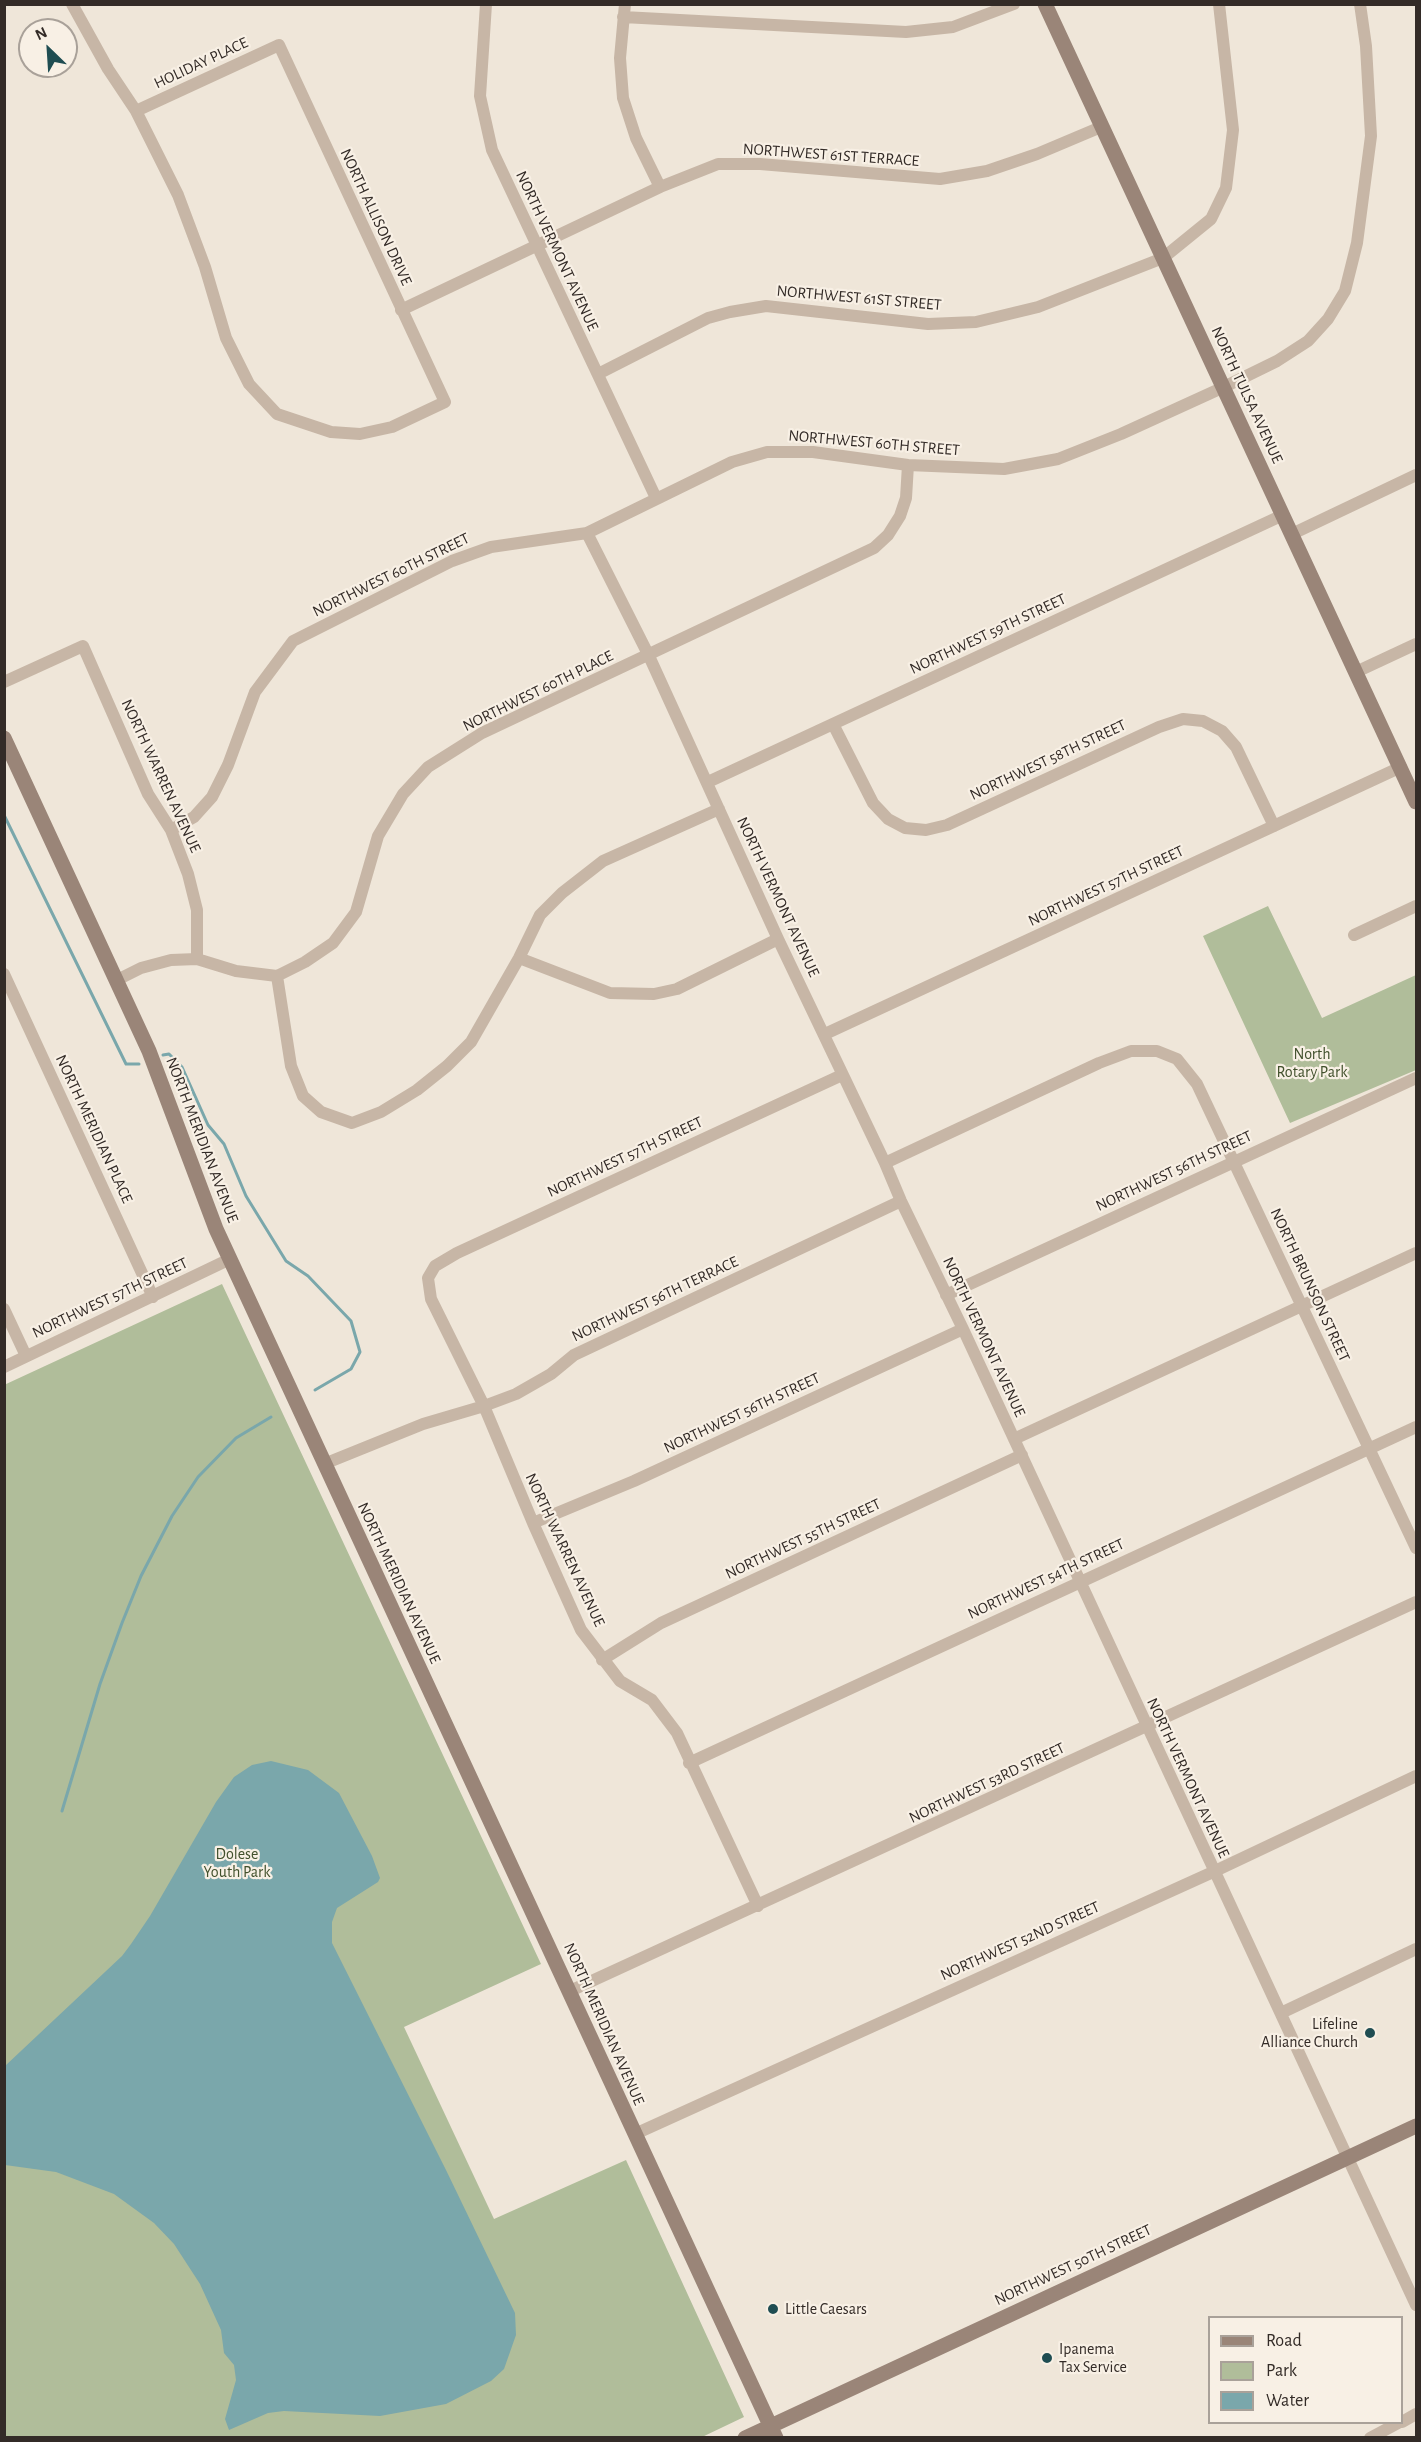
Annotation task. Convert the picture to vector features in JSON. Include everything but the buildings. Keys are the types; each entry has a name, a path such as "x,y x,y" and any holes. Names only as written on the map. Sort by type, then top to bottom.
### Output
{"main road":[{"name":"NORTH TULSA AVENUE","path":"1045,4 1415,794"},
{"name":"NORTH MERIDIAN AVENUE","path":"4,738 150,1052 202,1194 230,1259 774,2432"},
{"name":"NORTHWEST 50TH STREET","path":"746,2438 774,2432 1416,2126"}],"street":[{"path":"72,4 108,69 136,111"},
{"name":"NORTH VERMONT AVENUE","path":"486,4 480,96 492,150 657,498"},
{"path":"660,188 636,138 623,98 620,58 625,10 906,32 953,27 1014,4"},
{"name":"NORTHWEST 61ST STREET","path":"598,374 708,318 730,312 766,306 928,324 976,322 1038,307 1163,258 1211,219 1226,188 1233,130 1220,4"},
{"name":"NORTHWEST 60TH STREET","path":"171,831 194,817 212,797 228,765 255,692 293,641 452,561 491,547 587,533 732,462 767,452 813,452 908,465 1004,469 1058,459 1224,387 1277,361 1308,341 1328,319 1345,291 1357,243 1371,136 1366,46 1360,4"},
{"name":"HOLIDAY PLACE","path":"136,111 279,45"},
{"name":"NORTH ALLISON DRIVE","path":"136,111 178,195 205,267 226,338 249,384 278,414 331,432 360,434 392,427 445,402 279,45"},
{"name":"NORTHWEST 61ST TERRACE","path":"401,310 660,188 718,164 760,164 940,179 987,171 1037,154 1101,126"},
{"name":"NORTHWEST 60TH PLACE","path":"277,976 305,962 333,943 356,912 378,836 403,794 428,767 482,733 874,548 888,536 900,516 906,498 908,465"},
{"path":"1292,534 1416,475"},
{"name":"NORTHWEST 59TH STREET","path":"708,782 1283,515"},
{"name":"NORTH VERMONT AVENUE","path":"587,533 649,656 708,782 778,939 1022,1455 1213,1872 1347,2157"},
{"path":"1356,672 1416,644"},
{"name":"NORTH WARREN AVENUE","path":"4,682 82,646 148,794 171,831 188,874 197,910 197,959"},
{"name":"NORTHWEST 58TH STREET","path":"833,724 873,803 888,819 897,824 905,828 926,830 947,825 1159,727 1183,719 1203,721 1222,731 1236,747 1274,826"},
{"name":"NORTHWEST 57TH STREET","path":"825,1035 1401,767"},
{"path":"117,980 141,968 171,960 197,959 236,970 277,976 291,1066 303,1096 321,1112 352,1123 381,1112 417,1090 447,1066 471,1041 519,958 540,915 562,893 603,861 719,809"},
{"path":"1354,935 1416,906"},
{"path":"519,958 610,993 654,994 677,989 778,939"},
{"name":"NORTH MERIDIAN PLACE","path":"5,975 153,1297"},
{"name":"NORTH BRUNSON STREET","path":"885,1163 1099,1063 1131,1051 1157,1051 1177,1059 1197,1084 1416,1548"},
{"name":"NORTHWEST 57TH STREET","path":"428,1278 435,1266 457,1253 842,1075"},
{"name":"NORTHWEST 56TH STREET","path":"946,1295 1416,1078"},
{"name":"NORTHWEST 56TH TERRACE","path":"324,1464 423,1424 516,1394 551,1374 574,1355 605,1339 901,1201"},
{"path":"1014,1439 1416,1253"},
{"name":"NORTHWEST 57TH STREET","path":"4,1366 230,1259"},
{"name":"NORTH WARREN AVENUE","path":"428,1278 431,1299 484,1406 581,1629 602,1660 620,1681 652,1700 677,1733 758,1906"},
{"path":"4,1309 26,1356"},
{"name":"NORTHWEST 56TH STREET","path":"533,1523 645,1476 963,1329"},
{"name":"NORTHWEST 54TH STREET","path":"690,1762 1416,1426"},
{"name":"NORTHWEST 55TH STREET","path":"602,1660 661,1623 1022,1455"},
{"name":"NORTHWEST 53RD STREET","path":"570,1991 1416,1602"},
{"name":"NORTHWEST 52ND STREET","path":"635,2134 1213,1872 1416,1776"},
{"path":"1281,2013 1416,1949"},
{"path":"1347,2157 1416,2305"},
{"path":"1371,2438 1397,2424"}],"green space":[{"name":"North Rotary Park","path":"1268,906 1322,1018 1416,975 1416,1070 1290,1123 1203,936"},
{"name":"Dolese Youth Park","path":"222,1284 541,1964 404,2027 494,2219 626,2160 744,2417 700,2438 5,2437 4,1385"}],"water":[{"path":"271,1761 308,1770 339,1793 372,1856 380,1878 378,1882 337,1908 332,1922 332,1943 515,2313 516,2335 504,2369 491,2381 446,2404 380,2416 284,2411 268,2413 229,2430 225,2419 236,2380 234,2365 224,2353 221,2330 200,2284 174,2244 154,2223 114,2194 56,2172 5,2165 5,2066 122,1956 150,1916 216,1802 234,1777 252,1765"}],"waterway":[{"path":"4,815 126,1064 139,1064"},
{"path":"163,1055 169,1054 182,1067 208,1125 224,1144 246,1196 286,1261 308,1276 351,1321 360,1352 351,1369 315,1390"},
{"path":"62,1811 100,1684 122,1623 141,1576 172,1516 198,1477 236,1438 271,1417"}],"place":[{"name":"Lifeline Alliance Church","path":"1370,2033"},
{"name":"Little Caesars","path":"773,2309"},
{"name":"Ipanema Tax Service","path":"1047,2358"}]}
